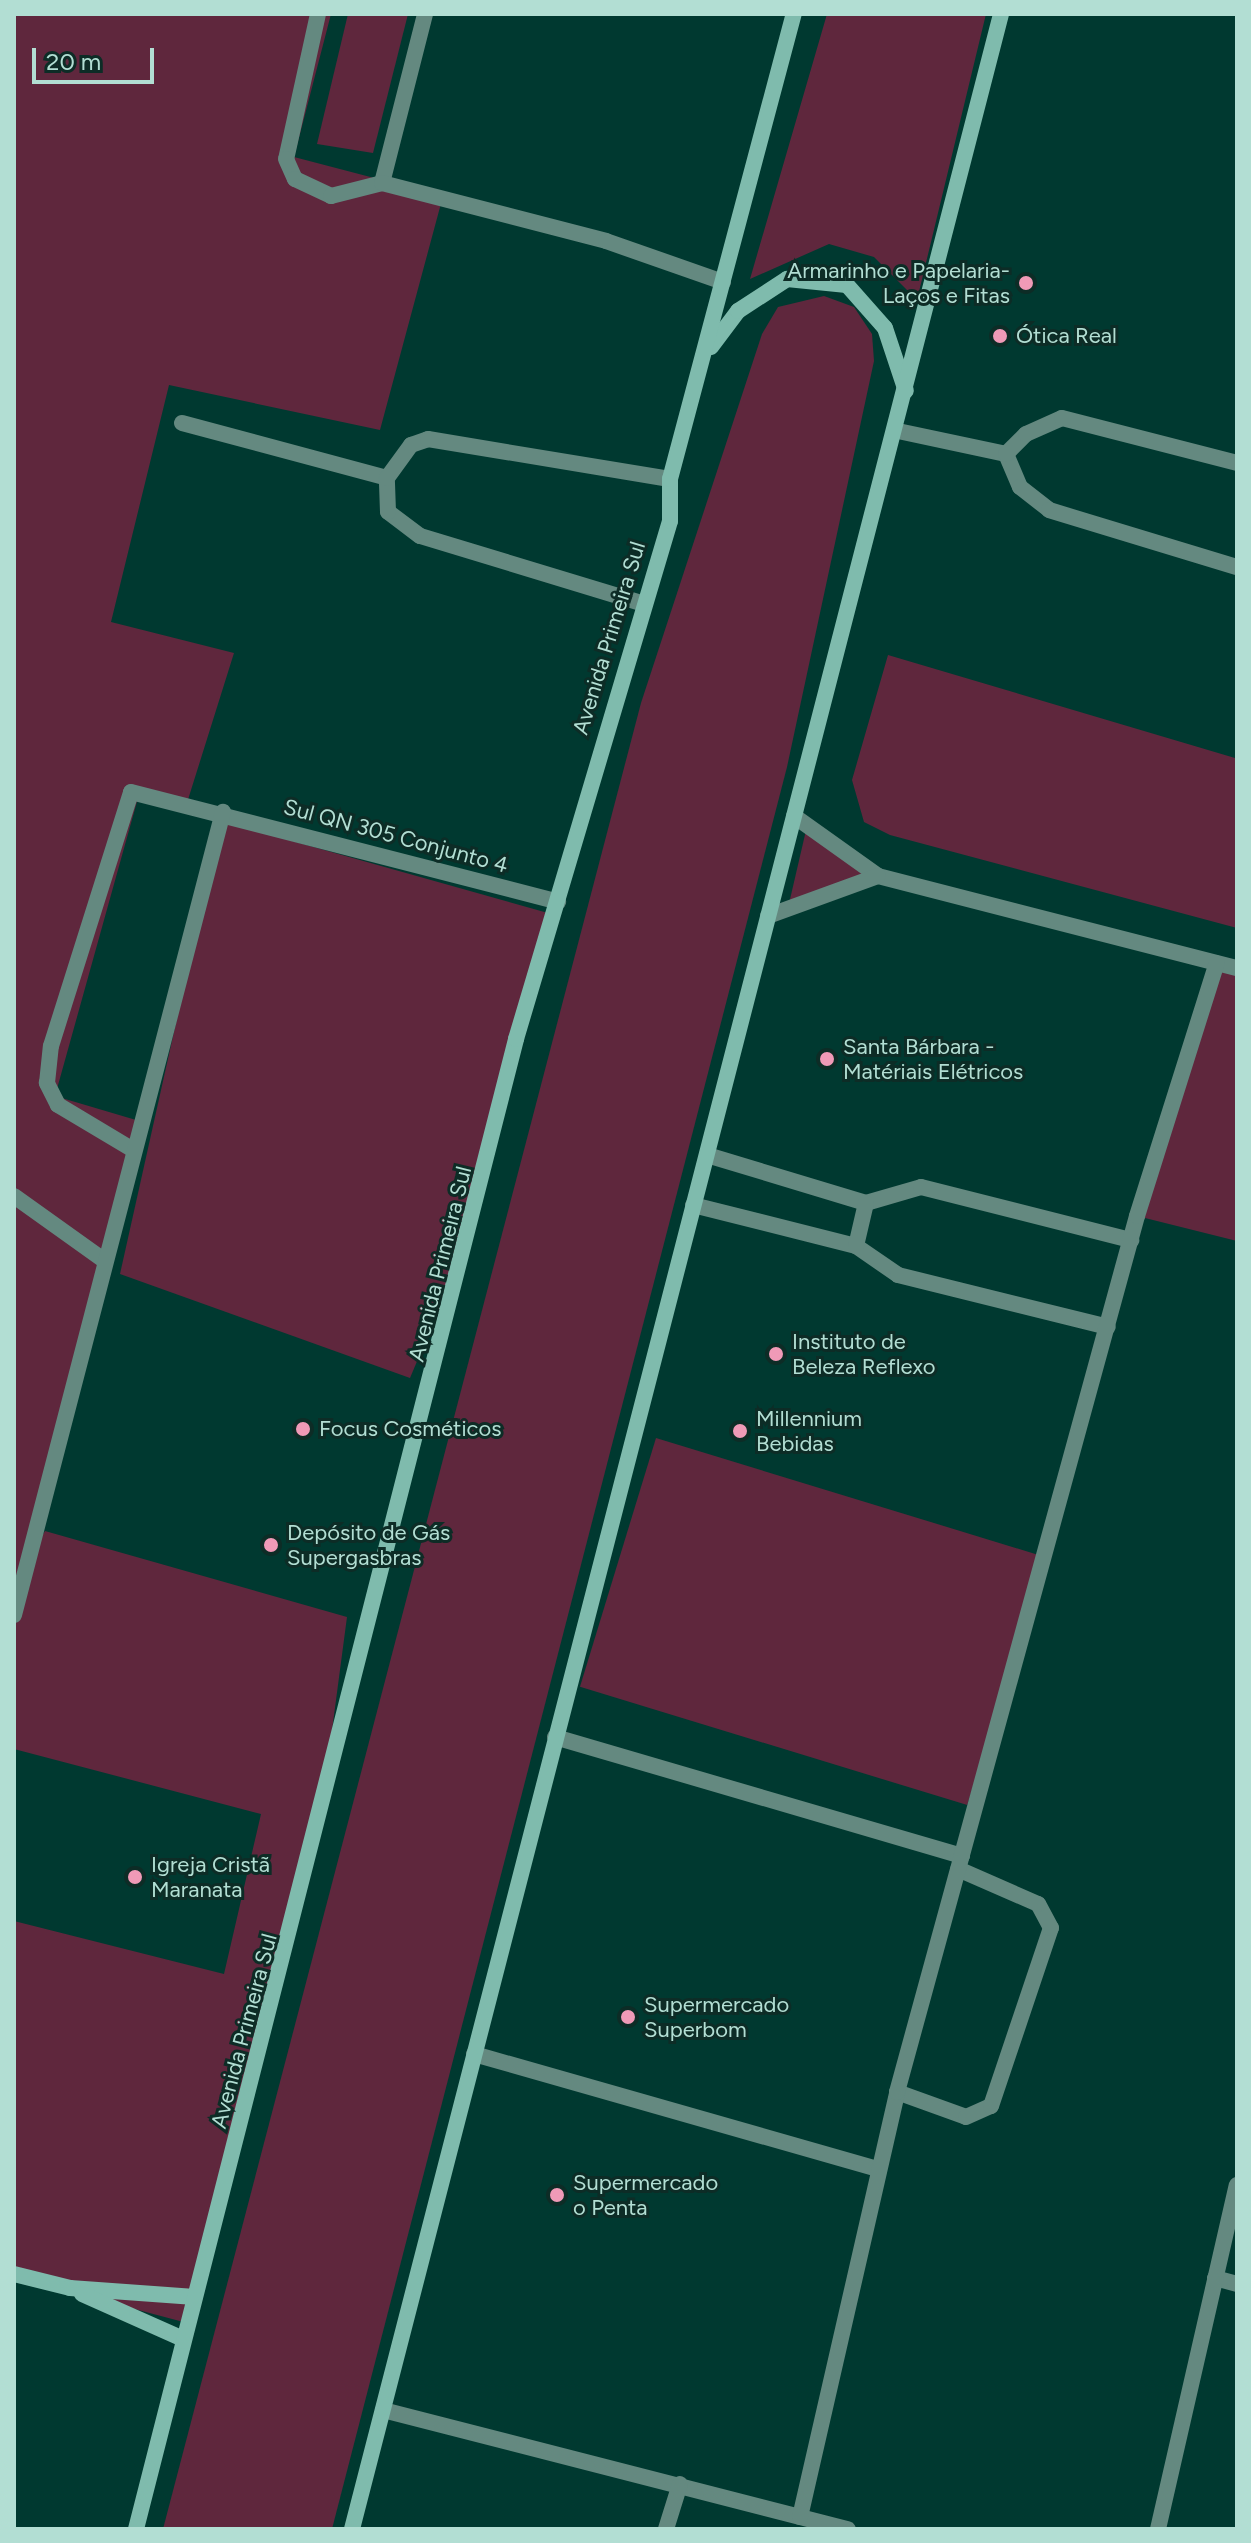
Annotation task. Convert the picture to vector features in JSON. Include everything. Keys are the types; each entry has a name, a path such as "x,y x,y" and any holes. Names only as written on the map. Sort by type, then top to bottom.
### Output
{"main road":[{"name":"Avenida Primeira Sul","path":"136,2529 516,1039 558,902 641,603 670,521 670,479 707,351 794,14"},
{"path":"352,2529 794,816 898,431 1001,14"},
{"path":"707,351 738,311 787,279 847,285 885,328 907,393"},
{"path":"14,2274 70,2288 195,2297"},
{"path":"70,2288 183,2339"}],"street":[{"path":"318,14 288,129 289,171 331,196 382,183 606,241 723,282"},
{"path":"382,183 425,14"},
{"path":"1006,454 1026,434 1062,418 1237,463"},
{"path":"182,423 387,478"},
{"path":"898,431 1006,454"},
{"path":"641,603 420,536 388,512 387,478 411,445 428,439 670,479"},
{"path":"1006,454 1020,487 1049,510 1237,567"},
{"name":"Sul QN 305 Conjunto 4","path":"130,1148 50,1096 51,1046 128,794 151,791 558,902"},
{"path":"14,1615 130,1148 223,812"},
{"path":"794,816 878,876 1237,968"},
{"path":"768,916 878,876"},
{"path":"800,2517 897,2092 1131,1240 1217,963"},
{"path":"707,1155 866,1203 921,1187 1131,1240"},
{"path":"14,1196 102,1259"},
{"path":"856,1246 866,1203"},
{"path":"693,1205 856,1246 898,1275 1108,1327"},
{"path":"555,1737 960,1863 1038,1904 1051,1928 991,2106 966,2117 897,2092"},
{"path":"474,2054 879,2169"},
{"path":"1158,2529 1237,2185"},
{"path":"1215,2278 1237,2284"},
{"path":"383,2410 848,2529"},
{"path":"666,2529 680,2484"}],"shaded area":[{"path":"14,14 331,14 294,157 443,196 380,430 169,385 111,622 234,653 186,806 138,798 55,1096 136,1120 29,1558 45,1531 347,1617 318,1836 191,2324 14,2277 14,1921 224,1974 261,1814 14,1749"},
{"path":"348,14 408,14 373,153 317,144"},
{"path":"827,14 986,14 917,300 874,257 829,244 750,279"},
{"path":"824,296 854,307 872,334 874,361 787,767 332,2529 163,2529 641,703 762,334 778,307"},
{"path":"888,655 1235,758 1237,752 1237,928 890,835 864,822 852,780"},
{"path":"221,821 555,915 469,1238 410,1378 120,1274"},
{"path":"807,826 873,879 788,908"},
{"path":"1217,963 1237,968 1237,1241 1137,1216"},
{"path":"656,1438 1043,1556 967,1805 580,1687"}],"place":[{"name":"Armarinho e Papelaria- Laços e Fitas","path":"1026,283"},
{"name":"Ótica Real","path":"1000,336"},
{"name":"Santa Bárbara - Matériais Elétricos","path":"827,1059"},
{"name":"Instituto de Beleza Reflexo","path":"776,1354"},
{"name":"Focus Cosméticos","path":"303,1429"},
{"name":"Millennium Bebidas","path":"740,1431"},
{"name":"Depósito de Gás Supergasbras","path":"271,1545"},
{"name":"Igreja Cristã Maranata","path":"135,1877"},
{"name":"Supermercado Superbom","path":"628,2017"},
{"name":"Supermercado o Penta","path":"557,2195"}]}
